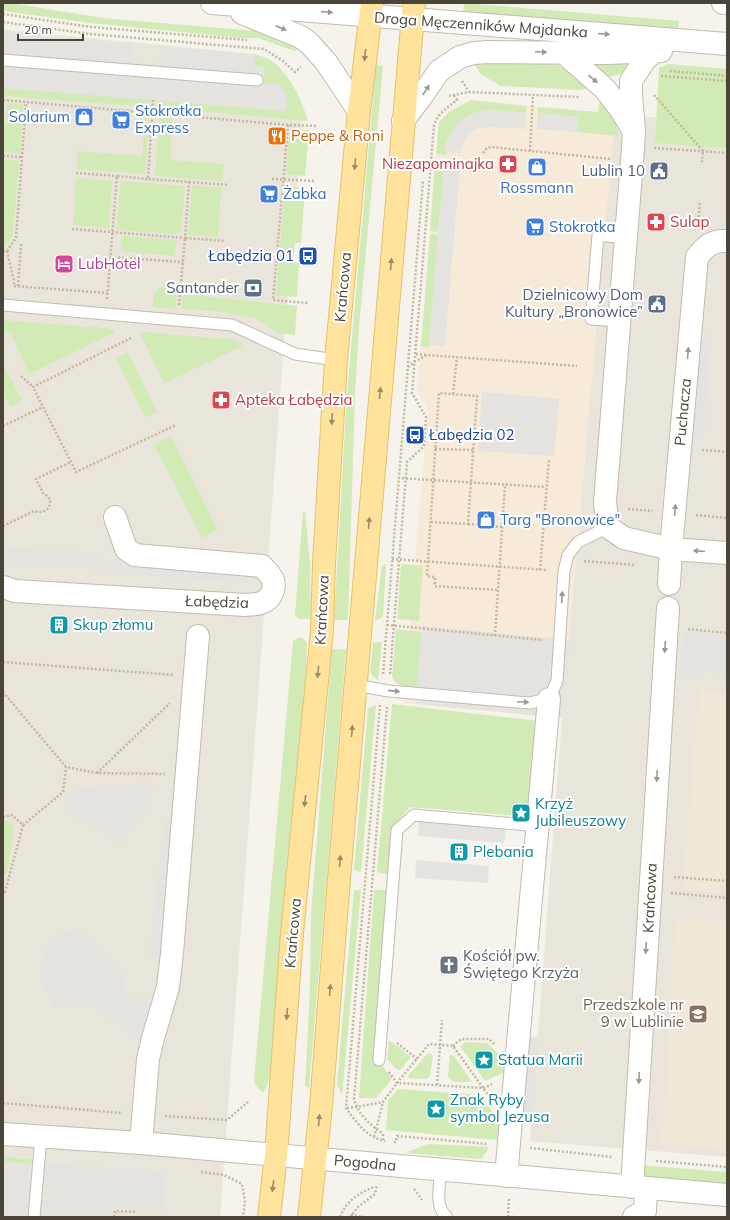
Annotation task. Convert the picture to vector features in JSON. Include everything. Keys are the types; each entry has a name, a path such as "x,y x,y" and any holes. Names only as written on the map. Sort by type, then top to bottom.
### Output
{"main road":[{"name":"Krańcowa","path":"270,1217 292,933 322,631 324,555 336,360 359,111 371,10"},
{"path":"309,1217 316,1159 413,11"}],"street":[{"path":"215,3 301,36 326,62 359,111"},
{"name":"Droga Męczenników Majdanka","path":"215,3 413,11 727,45"},
{"path":"403,121 439,71 460,57 504,51 606,53 727,45"},
{"path":"654,51 644,61 631,81 630,94 634,131 605,502 608,527 624,538 671,549 727,553"},
{"path":"564,53 605,89 621,110 634,131"},
{"name":"Puchacza","path":"669,584 697,257 707,245 720,240 727,241"},
{"name":"Łabędzia","path":"3,587 15,591 245,605 260,603 269,598 274,591 273,582 270,575 262,566 135,555 126,549 115,517"},
{"name":"Krańcowa","path":"634,1217 645,1211 639,1188 668,608"},
{"path":"141,1143 148,1059 168,987 172,953 198,636"},
{"path":"508,1184 509,1137 550,699"},
{"name":"Pogodna","path":"3,1134 141,1143 316,1159 380,1178 441,1170 508,1184 639,1188 727,1195"}],"lane":[{"path":"3,60 257,80"},
{"path":"620,321 591,319 598,235 626,238"},
{"path":"3,305 232,325 295,354 336,360"},
{"path":"356,685 385,690 529,703 550,699 557,681 564,571 568,555 578,542 608,527"},
{"path":"379,1060 397,830 414,815 538,826"},
{"path":"34,1217 41,1137"},
{"path":"441,1170 439,1196 440,1208 447,1217"}],"path":[{"path":"3,14 91,27 248,40"},
{"path":"3,22 90,34 264,49 283,61 295,72"},
{"path":"439,71 457,100 443,110 437,117 434,125 412,393 426,417 424,446 407,462 405,478 394,626 385,690 346,1108 364,1130 374,1137 383,1140 396,1142 397,1136 509,1137 484,1088 453,1046"},
{"path":"669,71 727,76"},
{"path":"655,75 727,81"},
{"path":"653,87 653,102"},
{"path":"444,99 449,95 469,92 584,97"},
{"path":"530,151 533,95"},
{"path":"653,95 703,151 702,162"},
{"path":"3,100 288,125 318,126"},
{"path":"148,178 153,100"},
{"path":"26,102 16,238 7,251 14,286 107,293 117,176"},
{"path":"288,125 273,300 308,303"},
{"path":"483,153 491,147 606,158"},
{"path":"649,147 727,153"},
{"path":"3,156 22,158"},
{"path":"76,173 230,185"},
{"path":"272,178 316,181"},
{"path":"351,1216 358,1207 375,1194 380,1178 384,1134 376,1129 362,1115 356,1107 354,1099 385,690 387,625 398,478 423,178"},
{"path":"180,292 189,182"},
{"path":"72,229 225,241"},
{"path":"18,286 21,244"},
{"path":"110,257 182,262"},
{"path":"33,388 131,338"},
{"path":"416,354 577,366"},
{"path":"407,368 414,362 427,355"},
{"path":"454,394 457,357"},
{"path":"21,376 33,388 76,472 176,424"},
{"path":"468,524 477,396 439,392 427,576 435,577 435,586 497,590"},
{"path":"3,426 43,407"},
{"path":"435,449 473,450"},
{"path":"540,570 548,459"},
{"path":"3,526 34,510 41,513 46,511 50,505 50,499 43,493 36,479 71,462"},
{"path":"398,478 505,484 546,488"},
{"path":"494,636 505,484"},
{"path":"625,509 727,518"},
{"path":"9,518 11,522"},
{"path":"430,522 502,526"},
{"path":"392,559 546,570"},
{"path":"583,561 641,565"},
{"path":"387,625 559,642"},
{"path":"681,628 727,633"},
{"path":"3,662 194,676"},
{"path":"3,692 66,767 97,773 186,774"},
{"path":"97,773 170,703"},
{"path":"3,891 5,892 23,825 63,792 66,767"},
{"path":"3,817 12,815 23,825"},
{"path":"671,877 727,881"},
{"path":"664,892 727,898"},
{"path":"437,1085 442,1020"},
{"path":"382,1031 417,1059"},
{"path":"374,1137 383,1102 397,1083 429,1044 453,1046 461,1039 489,1039 515,1068 484,1088 397,1083"},
{"path":"3,1103 226,1120 248,1102"},
{"path":"346,1108 383,1102"},
{"path":"224,1174 242,1184 245,1201 243,1217"},
{"path":"340,1217 349,1202 380,1178"},
{"path":"508,1184 508,1217 514,1217"},
{"path":"114,1217 115,1211 136,1212"},
{"path":"351,1216 364,1217"}],"shaded area":[{"path":"3,29 255,54 263,57 275,65 303,113 284,341 220,1217 3,1217"},
{"path":"3,32 133,45 131,62 159,65 160,46 255,55 254,66 265,67 264,83 281,85 287,97 286,111 3,88"},
{"path":"471,100 615,114 562,718 403,703 428,409 417,392 439,122 449,112"},
{"path":"488,110 526,113 525,129 491,127 479,128 468,135 460,153 445,152 446,142 456,124 464,118 477,112"},
{"path":"538,113 578,117 577,132 537,129"},
{"path":"615,114 727,124 727,1157 530,1141 562,718"},
{"path":"444,165 460,166 445,346 429,345"},
{"path":"711,334 704,438 688,444 696,340"},
{"path":"482,392 559,399 554,456 478,451"},
{"path":"8,548 103,553 102,569 7,565"},
{"path":"110,559 248,569 247,583 109,573"},
{"path":"422,626 570,640 562,718 415,704"},
{"path":"684,632 727,636 727,683 720,682 721,673 703,671 702,680 680,678"},
{"path":"699,690 727,692 727,893 683,890"},
{"path":"153,782 152,802 121,843 65,809 70,794 82,788"},
{"path":"419,821 506,828 504,843 418,836"},
{"path":"164,822 179,823 165,956 150,954"},
{"path":"416,860 489,866 488,883 415,878"},
{"name":"Przedszkole nr 9 w Lublinie","path":"675,918 727,922 727,1151 711,1149 711,1147 660,1144 665,1106"},
{"path":"77,928 126,973 123,990 126,996 152,1003 141,1042 100,1010 81,1005 55,1009 39,976 49,941"},
{"path":"518,1036 539,1037 532,1122 511,1121"},
{"path":"3,1162 31,1164 26,1217 3,1217"},
{"path":"43,1163 166,1172 163,1210 112,1207 111,1217 38,1217"}],"green space":[{"path":"3,3 103,18 269,32 302,48 294,51 258,38 240,38 90,23 3,11"},
{"path":"464,3 679,21 678,31 463,13"},
{"path":"255,55 268,59 277,65 289,79 302,104 308,121 156,107 156,100 286,111 264,83 254,67"},
{"path":"589,60 632,61 626,73 607,77"},
{"path":"538,61 559,66 577,76 592,87 581,90 501,86 480,74 474,63"},
{"path":"668,64 727,69 727,148 655,143 659,68"},
{"path":"376,65 383,66 359,327 355,395 348,620 334,620 347,394"},
{"path":"3,88 149,99 149,107 3,96"},
{"path":"471,100 526,106 526,113 488,110 477,112 464,118 456,125 445,152 447,152 447,155 436,154 439,122 449,112"},
{"path":"602,101 616,124 618,136 577,132 578,117 538,113 538,107 598,112 599,104"},
{"path":"7,103 23,104 20,154 3,152 3,125 6,125"},
{"path":"145,117 149,118 145,174 77,169 78,151 142,156"},
{"path":"159,118 173,119 170,160 224,164 222,181 155,176"},
{"path":"290,129 309,130 305,176 286,174"},
{"path":"3,160 19,161 13,235 4,247 3,247"},
{"path":"435,162 445,163 438,232 430,231"},
{"path":"76,178 112,181 109,228 73,225"},
{"path":"120,181 185,186 181,234 117,230"},
{"path":"192,185 221,188 218,237 188,235"},
{"path":"285,187 305,188 301,243 295,243 293,262 299,263 297,297 276,296"},
{"path":"430,234 438,235 429,347 421,346"},
{"path":"122,236 176,240 175,256 121,251"},
{"path":"165,287 177,287 175,309 153,307 153,296 155,291"},
{"path":"183,294 297,306 295,335 279,333 256,319 242,315 217,311 182,309"},
{"path":"3,320 113,329 115,332 29,374 11,334 3,331"},
{"path":"145,332 236,340 243,346 164,383 141,335"},
{"path":"128,352 157,412 145,417 116,358"},
{"path":"3,363 22,401 10,407 3,393"},
{"path":"171,436 218,530 202,538 154,445"},
{"path":"303,511 305,511 310,563 311,619 299,619 295,615"},
{"path":"386,564 383,617 375,621 382,566"},
{"path":"401,564 423,566 419,621 397,619"},
{"path":"396,629 422,632 417,682 423,688 401,685 394,680 392,676"},
{"path":"298,638 303,638 307,644 306,670 270,1077 263,1093 255,1085 254,1080 293,641"},
{"path":"373,642 382,642 378,680 370,672"},
{"path":"332,649 346,650 309,1088 305,1086 310,986 311,914"},
{"path":"392,704 539,721 532,817 410,807 393,826 391,875 377,872"},
{"path":"376,705 361,872 354,870 368,708"},
{"path":"3,821 7,821 15,827 6,875 3,875"},
{"path":"354,890 361,890 342,1095 337,1084"},
{"path":"374,890 390,890 375,1057 392,1078 376,1098 359,1098"},
{"path":"389,1040 411,1057 400,1070 396,1069 387,1059"},
{"path":"466,1042 487,1043 506,1061 505,1072 485,1081 460,1046"},
{"path":"430,1053 433,1056 430,1076 426,1079 409,1078 408,1076 427,1054"},
{"path":"450,1055 454,1056 472,1082 454,1082 448,1077"},
{"path":"398,1089 481,1095 500,1124 497,1140 386,1130 388,1101"},
{"path":"428,1144 489,1147 482,1159 405,1153"},
{"path":"3,1157 31,1159 31,1164 3,1162"},
{"path":"639,1165 727,1172 727,1190 647,1184"}],"place":[{"name":"Solarium","path":"84,117"},
{"name":"Stokrotka Express","path":"121,120"},
{"name":"Peppe & Roni","path":"277,136"},
{"name":"Niezapominajka","path":"508,164"},
{"name":"Rossmann","path":"537,167"},
{"name":"Lublin 10","path":"659,171"},
{"name":"Żabka","path":"269,194"},
{"name":"Sulap","path":"656,222"},
{"name":"Stokrotka","path":"535,227"},
{"name":"Łabędzia 01","path":"308,256"},
{"name":"LubHotel","path":"64,264"},
{"name":"Santander","path":"253,288"},
{"name":"Dzielnicowy Dom Kultury „Bronowice”","path":"657,304"},
{"name":"Apteka Łabędzia","path":"221,400"},
{"name":"Łabędzia 02","path":"415,435"},
{"name":"Targ \"Bronowice\"","path":"486,520"},
{"name":"Skup złomu","path":"59,625"},
{"name":"Krzyż Jubileuszowy","path":"521,813"},
{"name":"Plebania","path":"459,852"},
{"name":"Kościół pw. Świętego Krzyża","path":"449,965"},
{"name":"Przedszkole nr 9 w Lublinie","path":"698,1014"},
{"name":"Statua Marii","path":"484,1060"},
{"name":"Znak Ryby symbol Jezusa","path":"436,1109"}]}
